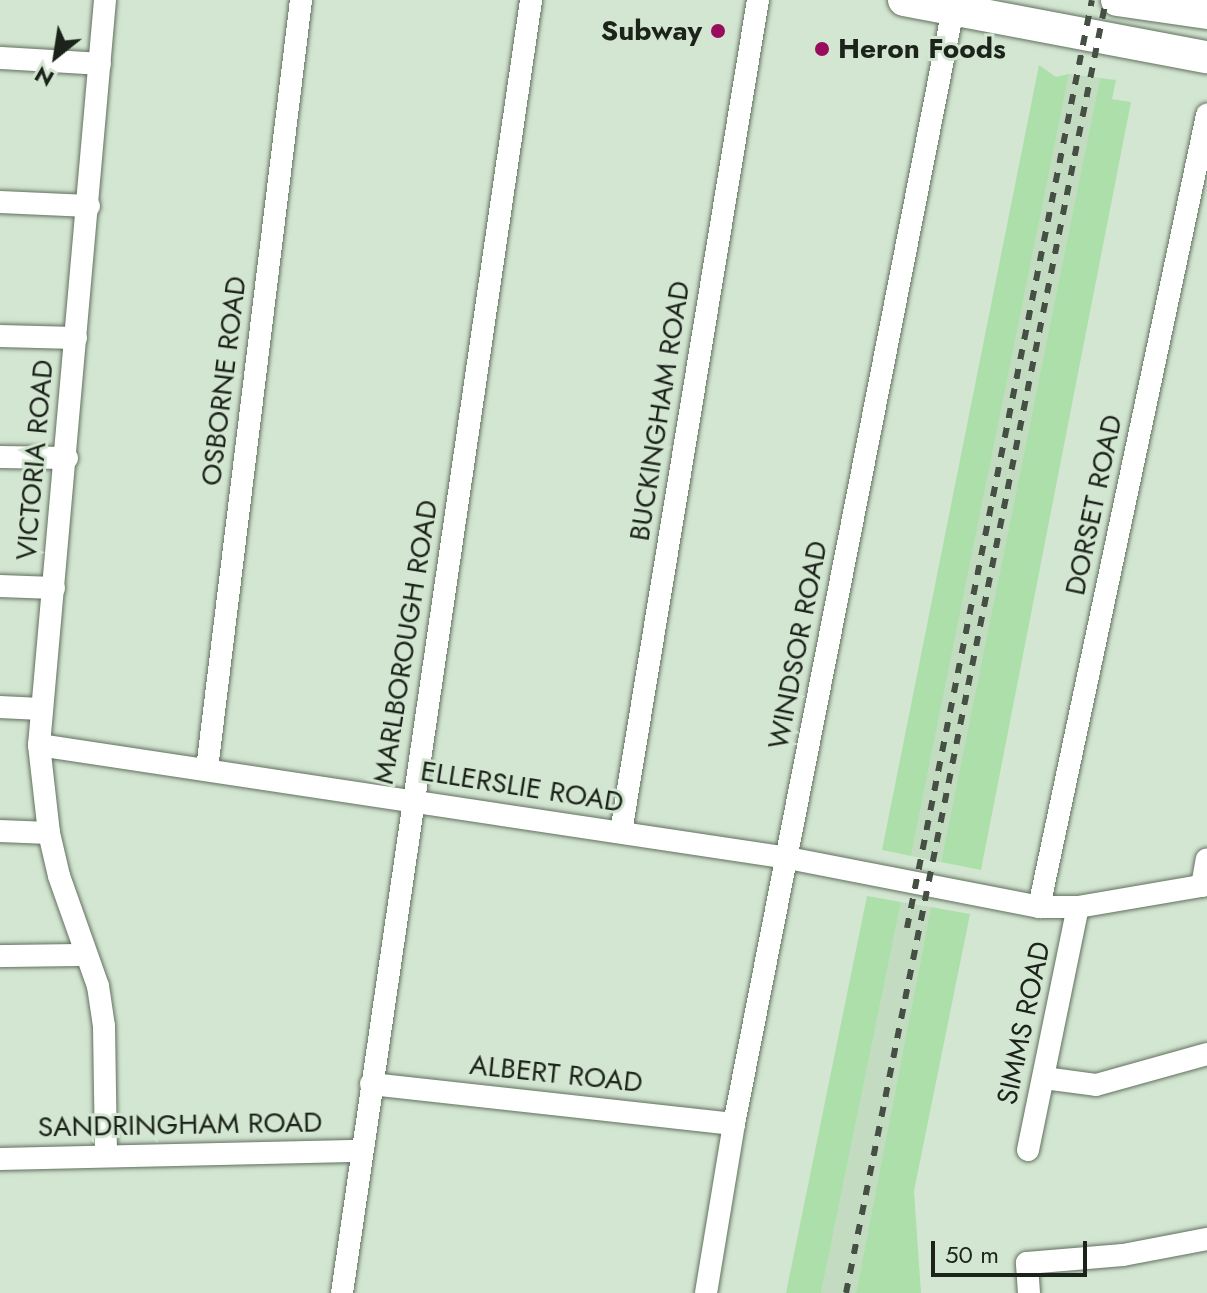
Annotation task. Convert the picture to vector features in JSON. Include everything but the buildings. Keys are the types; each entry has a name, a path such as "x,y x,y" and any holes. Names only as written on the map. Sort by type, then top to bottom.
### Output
{"highway":[{"path":"904,0 1207,57"},
{"path":"1117,0 1207,13"}],"street":[{"name":"VICTORIA ROAD","path":"105,0 67,458 39,745 49,833 85,955 98,986 104,1026 106,1156"},
{"name":"OSBORNE ROAD","path":"207,769 301,0"},
{"name":"MARLBOROUGH ROAD","path":"342,1293 531,0"},
{"name":"BUCKINGHAM ROAD","path":"621,832 758,0"},
{"name":"WINDSOR ROAD","path":"706,1293 734,1124 953,9"},
{"path":"0,58 100,64"},
{"name":"DORSET ROAD","path":"1039,907 1207,115"},
{"path":"0,202 89,206"},
{"path":"0,336 76,338"},
{"path":"0,457 67,458"},
{"path":"0,586 54,588"},
{"path":"0,707 41,709"},
{"name":"ELLERSLIE ROAD","path":"39,745 788,858 1039,907 1078,907 1204,885"},
{"path":"0,831 49,833"},
{"path":"1204,885 1207,859"},
{"name":"SIMMS ROAD","path":"1028,1150 1078,907"},
{"path":"0,956 85,955"},
{"path":"1044,1078 1096,1085 1207,1054"},
{"name":"ALBERT ROAD","path":"371,1084 734,1124"},
{"name":"SANDRINGHAM ROAD","path":"0,1159 362,1151"},
{"path":"1029,1293 1027,1263 1123,1255 1207,1239"}],"shaded area":[{"path":"1069,74 1100,78 941,862 911,856"},
{"path":"901,902 931,907 856,1293 821,1293"}],"green space":[{"path":"1039,65 1056,77 1069,74 911,856 882,850"},
{"path":"1100,78 1116,80 1112,99 1131,102 981,870 941,862"},
{"path":"867,896 901,902 821,1293 786,1293"},
{"path":"931,907 970,914 914,1191 921,1293 856,1293"}],"railway":[{"path":"907,928 1092,0"},
{"path":"846,1293 1106,0"}],"place":[{"name":"Subway","path":"718,31"},
{"name":"Heron Foods","path":"822,49"}]}
